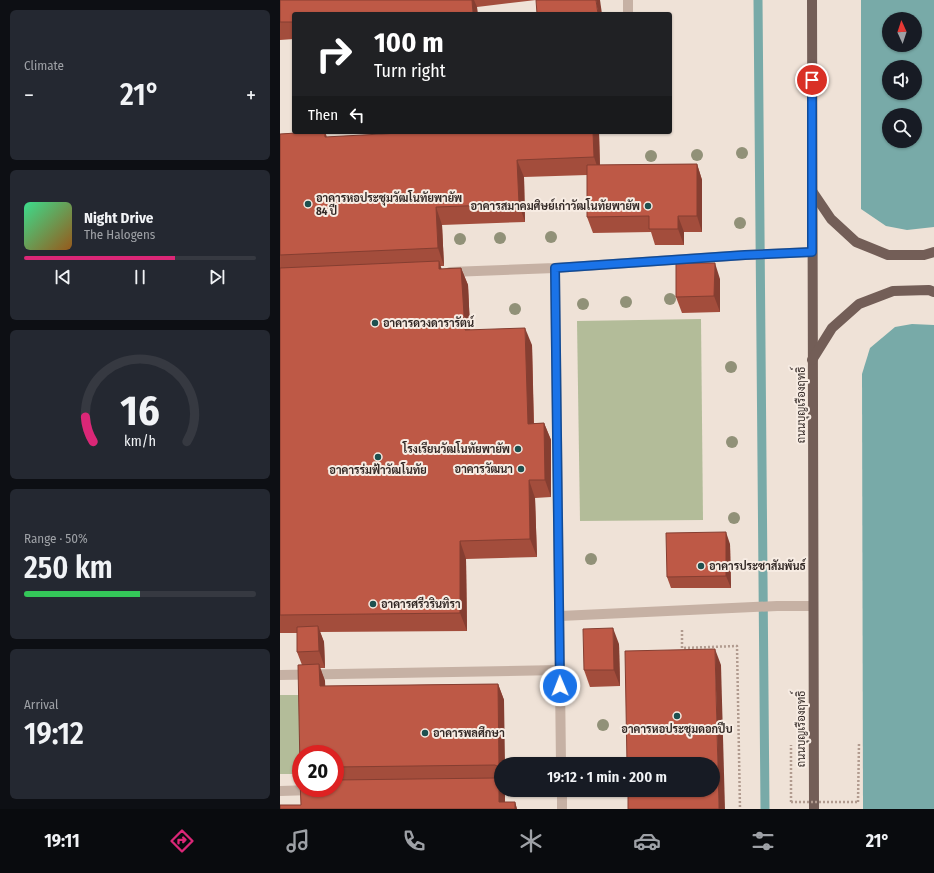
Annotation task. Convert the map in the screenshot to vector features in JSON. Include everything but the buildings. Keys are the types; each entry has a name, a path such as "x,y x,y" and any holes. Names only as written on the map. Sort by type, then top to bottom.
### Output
{"main road":[{"name":"ถนนบุญเรืองฤทธิ์","path":"812,0 814,809"},
{"path":"812,191 831,219 856,242 888,255 924,255 934,252"},
{"path":"812,360 832,328 859,304 893,291 929,290 934,292"}],"lane":[{"path":"628,0 628,12"},
{"path":"437,273 555,268 812,252"},
{"path":"555,268 561,757"},
{"path":"560,616 739,609 777,606 813,606"},
{"path":"280,675 560,670"},
{"path":"280,791 292,791"},
{"path":"562,797 562,809"}],"path":[{"path":"681,611 682,648 736,646 740,809"},
{"path":"791,745 791,802 858,802 858,743"}],"green space":[{"path":"701,319 703,520 580,521 577,321"},
{"path":"280,695 304,695 302,745 292,745 292,774 280,774"}],"water":[{"path":"861,0 934,0 934,227 907,230 886,226 861,209"},
{"path":"912,324 934,325 934,809 863,809 862,374 870,348 895,327"}],"waterway":[{"path":"758,0 765,809"}],"place":[{"name":"อาคารหอประชุมวัฒโนทัยพายัพ 84 ปี","path":"308,204"},
{"name":"อาคารสมาคมศิษย์เก่าวัฒโนทัยพายัพ","path":"648,206"},
{"name":"อาคารดวงดารารัตน์","path":"375,323"},
{"name":"โรงเรียนวัฒโนทัยพายัพ","path":"518,449"},
{"name":"อาคารร่มฟ้าวัฒโนทัย","path":"378,457"},
{"name":"อาคารวัฒนา","path":"521,469"},
{"name":"อาคารประชาสัมพันธ์","path":"701,566"},
{"name":"อาคารศรีวรินทิรา","path":"373,604"},
{"name":"อาคารหอประชุมดอกปีบ","path":"677,716"},
{"name":"อาคารพลศึกษา","path":"425,733"}],"route":[{"path":"560,686 555,268 812,252 812,80"}]}
